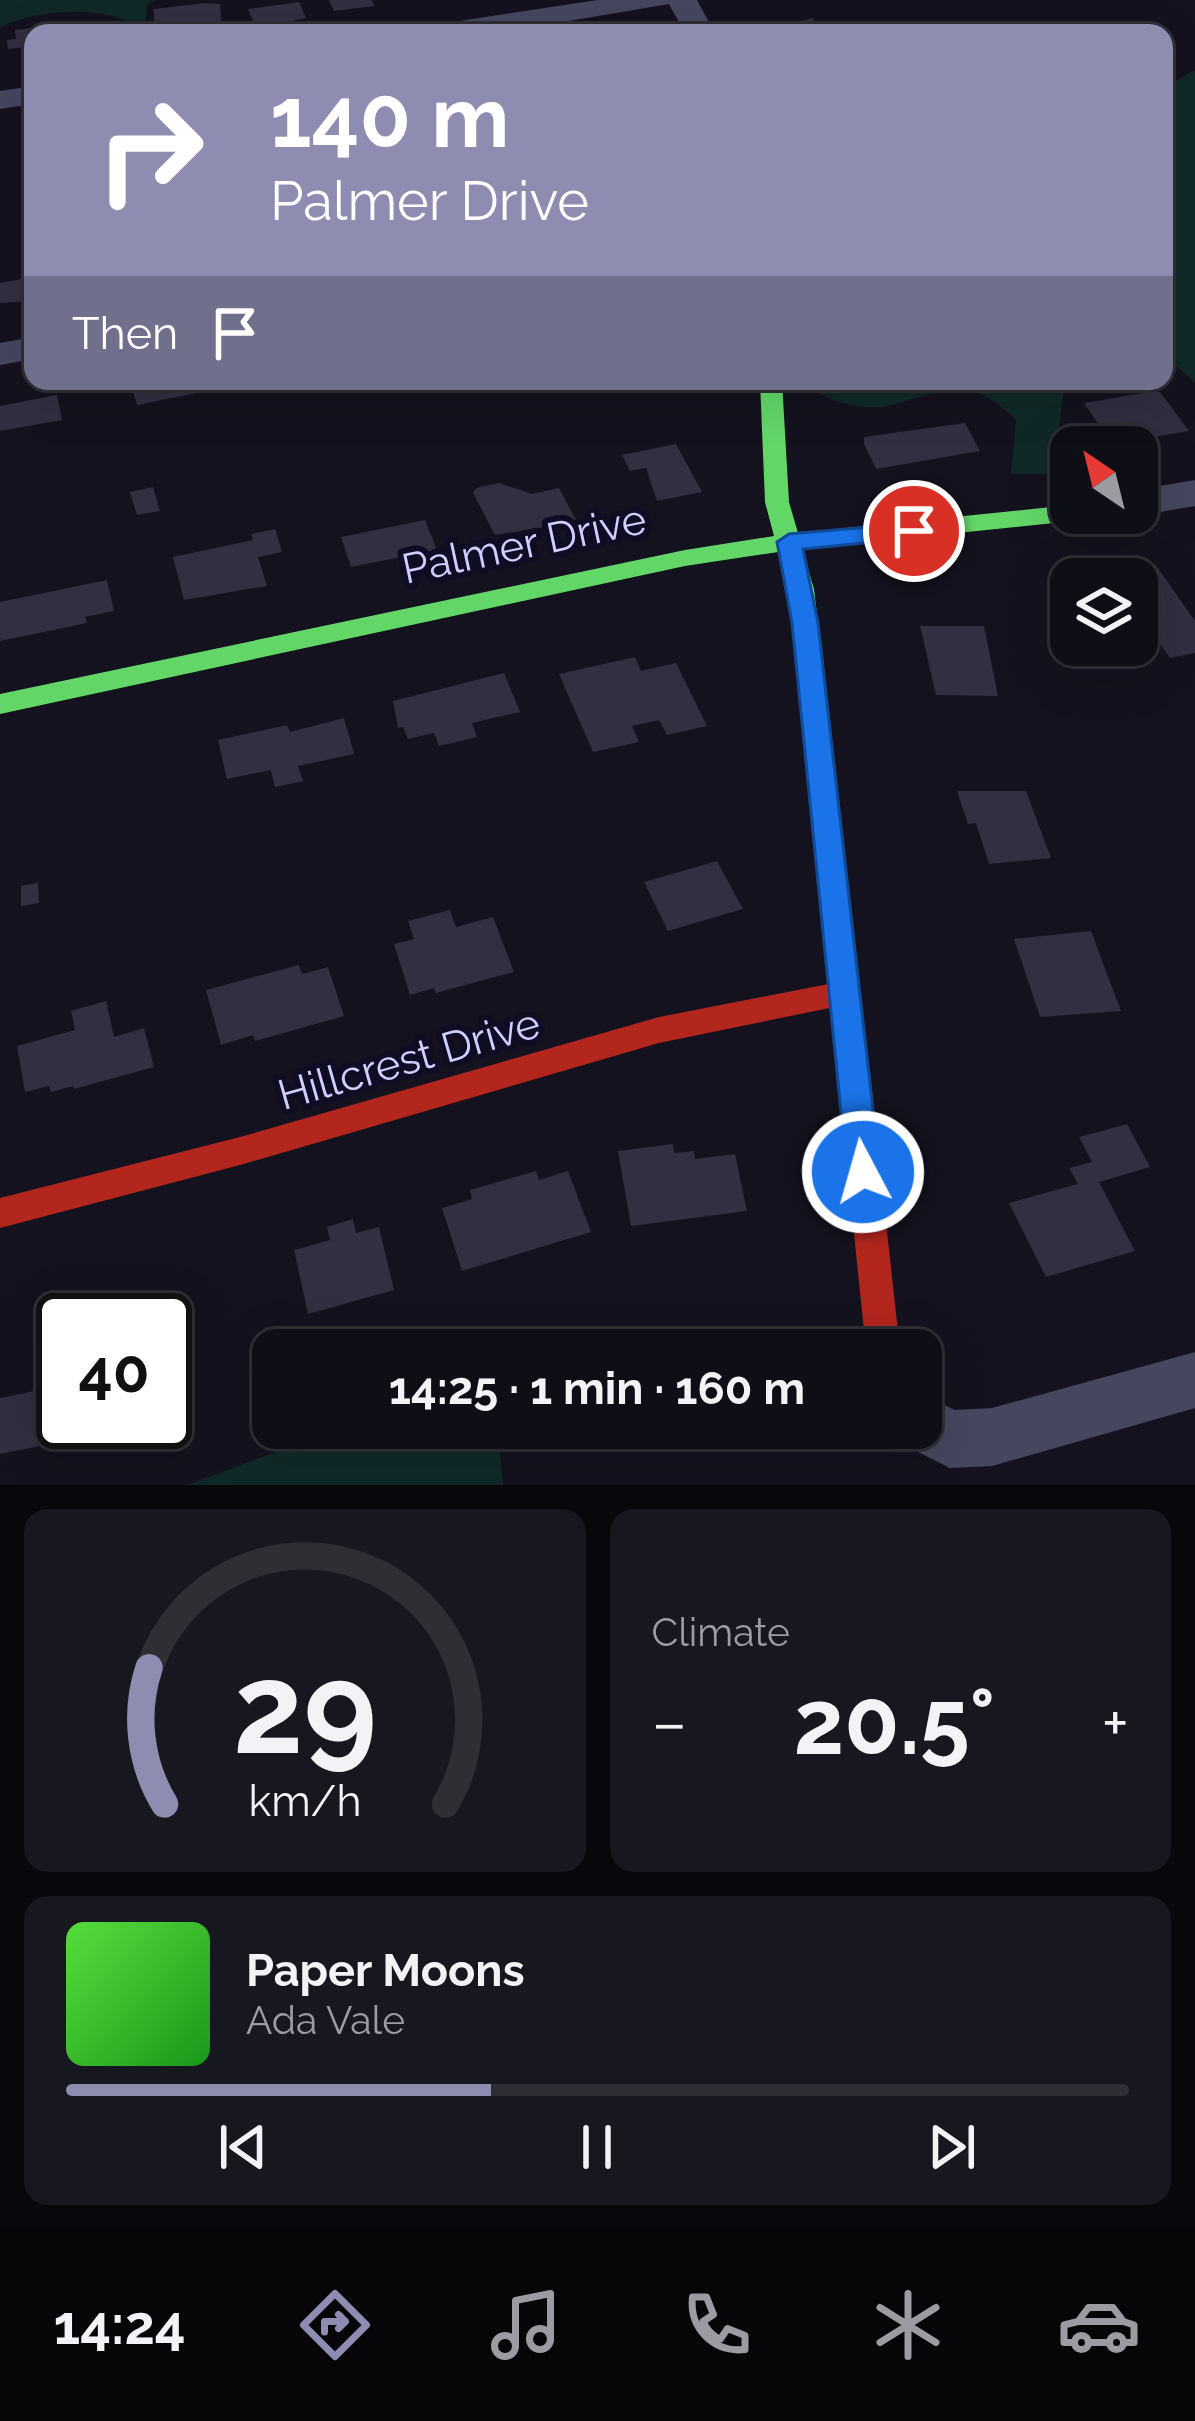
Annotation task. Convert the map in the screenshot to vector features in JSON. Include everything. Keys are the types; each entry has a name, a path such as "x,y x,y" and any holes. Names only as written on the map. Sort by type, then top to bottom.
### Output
{"street":[{"path":"498,24 657,0"},
{"path":"771,390 777,502 801,589 881,1329"},
{"path":"1158,500 1195,494"},
{"name":"Palmer Drive","path":"0,704 686,559 789,542 1050,515"},
{"name":"Hillcrest Drive","path":"0,1213 230,1155 699,1018 844,993"},
{"path":"942,1435 950,1439 992,1437 1195,1380"}],"green space":[{"path":"0,0 156,0 148,4 145,24 124,24 125,20 111,16 79,12 45,14 0,27"},
{"path":"1195,70 1195,383 1173,363 1173,83"},
{"path":"816,390 958,390 882,407 858,406"},
{"path":"958,390 1064,390 1059,426 1050,426 1050,474 1011,474 1016,420 985,396"},
{"path":"283,1449 500,1449 503,1485 187,1485"}],"building":[{"path":"329,0 372,0 374,6 334,11"},
{"path":"299,2 306,18 254,24 248,9"},
{"path":"220,4 221,22 154,24 154,9"},
{"path":"24,29 24,47 8,49 7,40 16,39 15,30"},
{"path":"22,279 24,302 0,303 0,283"},
{"path":"133,390 212,390 137,405"},
{"path":"1160,392 1189,431 1158,436 1158,426 1100,426 1084,403"},
{"path":"57,395 62,420 0,431 0,406"},
{"path":"965,423 980,451 876,469 864,444 864,437"},
{"path":"676,444 702,492 657,501 646,468 630,471 622,455"},
{"path":"499,483 532,494 559,488 577,522 495,535 473,493"},
{"path":"153,487 160,511 137,515 130,492"},
{"path":"425,520 437,550 351,567 341,537"},
{"path":"275,529 282,552 258,557 267,586 184,600 173,557 253,540 251,534"},
{"path":"1158,568 1195,621 1195,653 1170,658 1158,641"},
{"path":"107,580 114,611 85,617 87,623 0,641 0,602"},
{"path":"920,626 984,626 998,696 936,695"},
{"path":"635,657 641,671 676,663 707,726 667,735 659,720 632,726 639,742 593,752 559,674"},
{"path":"504,673 520,712 472,723 477,737 439,746 434,733 408,739 403,727 398,728 393,701"},
{"path":"344,718 354,754 298,766 303,781 275,787 271,770 227,779 218,740 287,725 290,732"},
{"path":"957,791 1026,791 1051,858 989,864 976,823 968,824"},
{"path":"717,861 743,909 668,931 644,882"},
{"path":"38,883 39,903 21,906 21,886"},
{"path":"450,910 456,927 493,917 514,972 436,993 434,988 410,995 394,944 414,939 408,921"},
{"path":"1091,931 1121,1011 1040,1017 1014,939"},
{"path":"299,965 302,974 328,967 344,1016 255,1041 253,1035 221,1045 206,990"},
{"path":"106,1001 114,1037 144,1028 154,1067 74,1089 51,1092 49,1086 25,1092 17,1046 75,1030 71,1011"},
{"path":"1127,1124 1150,1167 1099,1182 1135,1251 1046,1277 1009,1203 1078,1184 1069,1168 1092,1162 1079,1137"},
{"path":"673,1144 674,1153 694,1151 695,1159 735,1154 747,1211 631,1226 618,1151"},
{"path":"536,1171 539,1180 568,1171 591,1232 462,1271 442,1208 472,1199 470,1190"},
{"path":"353,1219 356,1233 379,1227 394,1290 308,1314 294,1250 330,1240 327,1227"},
{"path":"36,1391 36,1447 0,1454 0,1398"}],"traffic: fast":[{"path":"771,390 777,502 801,589 852,1059"},
{"path":"0,704 685,558 789,542 1050,515"}],"traffic: jam":[{"path":"0,1213 240,1151 659,1030 844,993"},
{"path":"852,1059 881,1329"}],"route":[{"path":"863,1172 805,623 789,542 914,531"}]}
